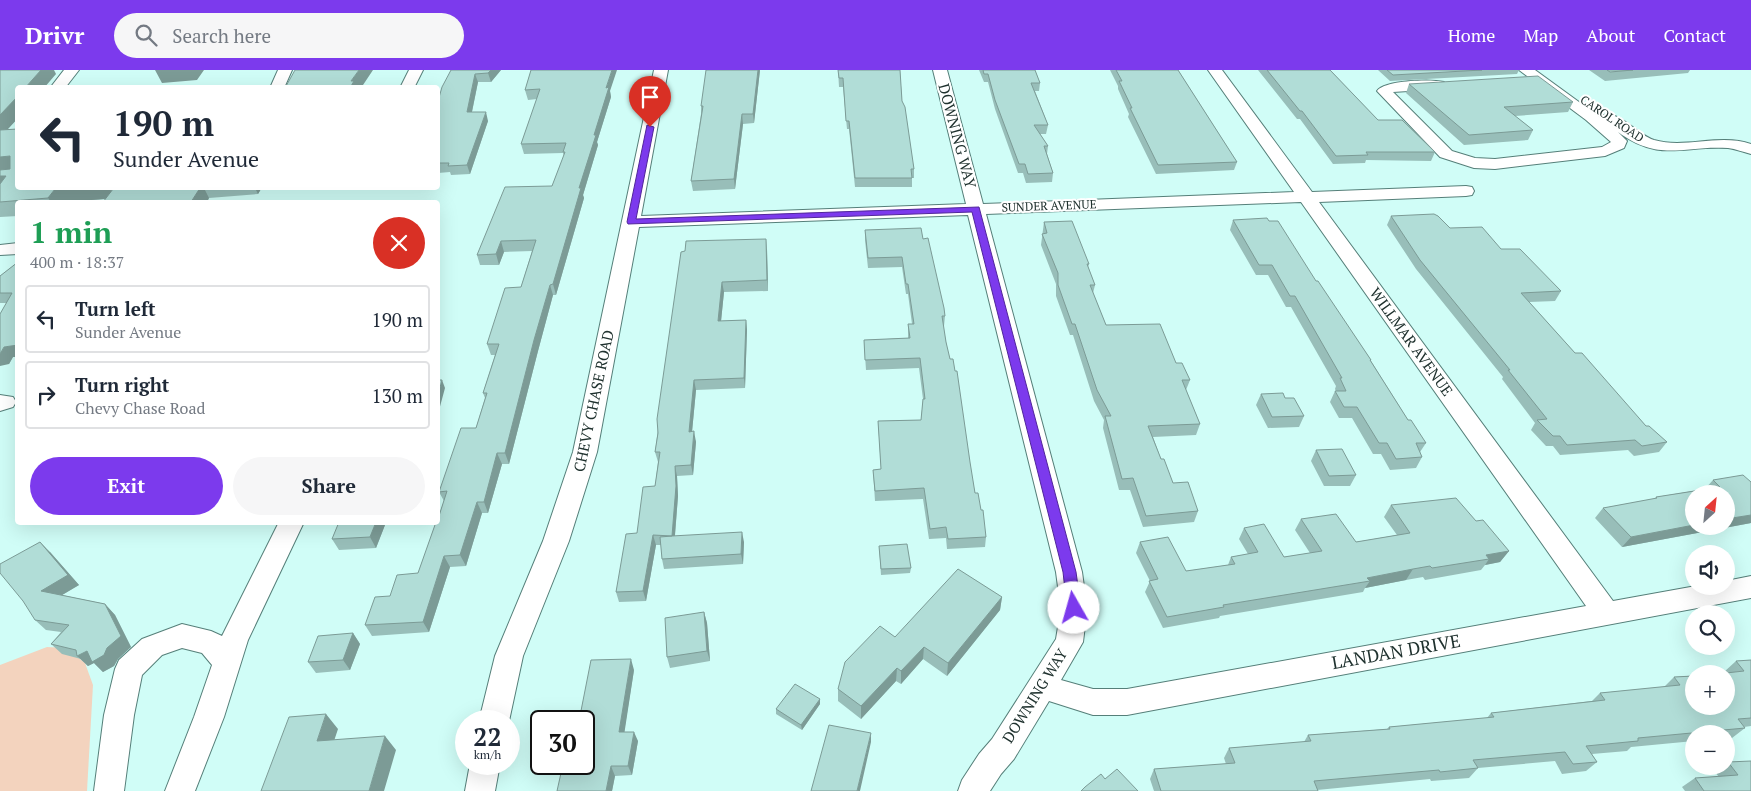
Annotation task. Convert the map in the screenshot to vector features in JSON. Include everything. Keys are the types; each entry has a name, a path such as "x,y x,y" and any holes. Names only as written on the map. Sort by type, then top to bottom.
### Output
{"street":[{"path":"60,85 72,70"},
{"path":"278,85 285,70"},
{"path":"408,85 416,70"},
{"name":"CHEVY CHASE ROAD","path":"497,710 509,656 556,541 585,452 661,70"},
{"name":"DOWNING WAY","path":"940,70 1069,572 1074,608 1069,642 974,791"},
{"name":"WILLMAR AVENUE","path":"1215,70 1607,614"},
{"path":"1451,84 1392,87 1384,91 1446,154 1474,162 1495,164 1605,151 1618,145 1619,141 1601,124 1531,75"},
{"name":"CAROL ROAD","path":"1531,75 1645,142 1656,146 1728,143 1751,149"},
{"name":"SUNDER AVENUE","path":"632,222 1466,191"},
{"path":"0,250 15,248"},
{"path":"180,791 209,717 234,640 291,525"},
{"name":"LANDAN DRIVE","path":"1042,686 1085,702 1104,704 1127,702 1751,587"},
{"path":"108,791 119,715 130,669 152,647 182,636 211,643 227,664"},
{"path":"480,791 483,775"}],"shaded area":[{"path":"47,647 66,648 85,663 93,685 87,791 0,791 0,665"}],"building":[{"path":"0,70 41,70 28,85 15,85 15,99 0,115"},
{"path":"295,70 359,70 351,81 354,81 352,85 287,85"},
{"path":"451,70 491,70 488,73 475,74 467,112 486,112 467,165 448,166 449,163 440,163 440,94"},
{"path":"531,70 612,70 606,88 609,87 594,135 596,135 579,188 581,188 553,284 550,285 534,340 505,453 497,453 484,502 477,502 460,555 444,556 423,622 365,625 375,597 390,596 397,575 418,573 435,525 440,525 440,513 447,491 440,492 440,489 461,428 476,428 487,393 483,393 499,344 487,344 505,288 521,287 536,240 501,241 496,254 477,255 505,187 552,186 565,152 563,152 566,143 521,144 540,89 525,90"},
{"path":"706,70 758,70 753,114 742,114 734,179 691,181 703,106 701,106"},
{"path":"838,70 900,70 902,101 905,107 914,169 911,169 912,178 855,178 849,121 846,121 843,78 839,78"},
{"path":"983,70 1035,70 1040,83 1031,83 1048,125 1034,125 1048,146 1044,146 1053,173 1028,174 1025,164 1019,164 995,100 988,74 984,74"},
{"path":"1116,70 1178,70 1237,162 1158,165 1130,108 1132,108 1119,81 1122,81"},
{"path":"1267,70 1330,70 1378,120 1402,120 1435,152 1366,152 1368,155 1336,156 1302,111 1300,111"},
{"path":"1387,70 1482,70 1393,75"},
{"path":"1607,70 1633,70 1610,72"},
{"path":"1538,76 1573,102 1504,107 1533,130 1469,135 1409,84"},
{"path":"15,129 15,190 54,190 48,198 0,202 0,184 6,176 0,176 0,170 10,169 10,156 0,157 0,130"},
{"path":"112,190 199,190 192,200 105,200"},
{"path":"1434,214 1450,228 1482,227 1501,249 1520,249 1561,291 1521,293 1575,353 1582,353 1646,426 1649,426 1667,442 1642,446 1635,440 1567,445 1560,436 1553,436 1537,420 1547,419 1508,370 1510,370 1420,260 1391,216"},
{"path":"1267,218 1269,221 1278,221 1316,281 1318,281 1371,360 1408,420 1411,420 1426,443 1416,443 1422,457 1396,459 1387,443 1379,443 1357,407 1344,407 1335,391 1346,391 1340,378 1342,378 1295,296 1290,296 1272,265 1259,265 1233,220"},
{"path":"1072,221 1089,264 1087,264 1095,285 1090,285 1106,325 1160,324 1176,363 1182,363 1190,380 1182,380 1200,424 1148,426 1173,483 1188,482 1198,511 1146,516 1133,478 1122,479 1105,416 1111,416 1097,390 1075,324 1072,324 1058,285 1058,273 1042,234 1047,233 1044,222"},
{"path":"921,228 923,239 928,238 944,308 945,316 942,316 946,342 950,359 953,359 955,371 957,371 975,493 978,493 981,510 983,510 986,537 948,539 946,527 930,529 924,488 875,491 873,470 881,469 878,421 921,420 923,399 925,399 920,358 865,360 864,340 910,338 908,324 914,324 902,257 868,258 865,230"},
{"path":"766,239 767,280 722,282 718,321 746,320 744,378 694,380 689,432 694,431 691,465 675,466 676,486 672,536 653,535 643,591 616,592 626,534 637,533 643,487 655,486 660,452 655,452 658,433 657,419 681,252 685,251 686,241"},
{"path":"15,264 15,345 4,347 0,354 0,314 12,293 0,293 0,276"},
{"path":"1283,393 1285,398 1294,398 1304,416 1272,417 1261,394"},
{"path":"1342,449 1356,475 1329,476 1316,450"},
{"path":"1743,475 1751,482 1751,515 1735,518 1735,485 1718,485 1713,480"},
{"path":"1685,492 1685,527 1631,537 1603,508 1657,498"},
{"path":"1456,498 1476,521 1483,520 1509,551 1486,555 1489,559 1413,569 1367,578 1370,581 1223,605 1224,607 1167,617 1149,581 1158,579 1140,542 1168,537 1186,571 1235,564 1231,557 1258,552 1244,528 1264,524 1284,557 1322,551 1301,519 1336,514 1356,542 1410,533 1391,505"},
{"path":"338,525 375,525 370,537 332,539"},
{"path":"742,532 741,554 662,559 660,537"},
{"path":"40,542 68,575 41,591 105,604 121,636 107,648 104,655 92,662 87,651 77,656 76,650 51,644 69,625 35,620 23,601 0,573 0,564"},
{"path":"907,544 911,568 881,569 879,546"},
{"path":"958,569 1002,597 948,663 924,647 901,671 897,668 861,706 838,689 845,662 880,626 895,637"},
{"path":"704,612 707,651 667,657 665,618"},
{"path":"353,633 343,660 308,662 318,636"},
{"path":"631,659 619,732 634,732 628,766 611,766 606,791 557,791 561,775 595,775 595,710 581,710 591,660"},
{"path":"1751,660 1751,718 1738,719 1745,728 1735,729 1735,725 1685,725 1685,734 1586,746 1597,762 1573,764 1565,752 1473,760 1478,768 1314,781 1318,791 1161,791 1154,769 1235,763 1229,748 1311,741 1308,735 1390,729 1389,727 1494,717 1491,713 1605,700 1600,693 1680,685 1674,677 1685,676 1685,715 1735,715 1735,672 1744,671 1736,661"},
{"path":"795,684 820,699 801,725 776,709"},
{"path":"326,714 317,741 385,736 369,791 261,791 289,717"},
{"path":"829,725 871,733 857,791 811,791"},
{"path":"1751,761 1751,791 1704,791 1695,778 1738,775 1735,771 1735,762"},
{"path":"1117,769 1138,791 1081,791 1101,774 1105,779"}],"route":[{"path":"650,127 632,222 976,209 1069,572 1074,608"}]}
